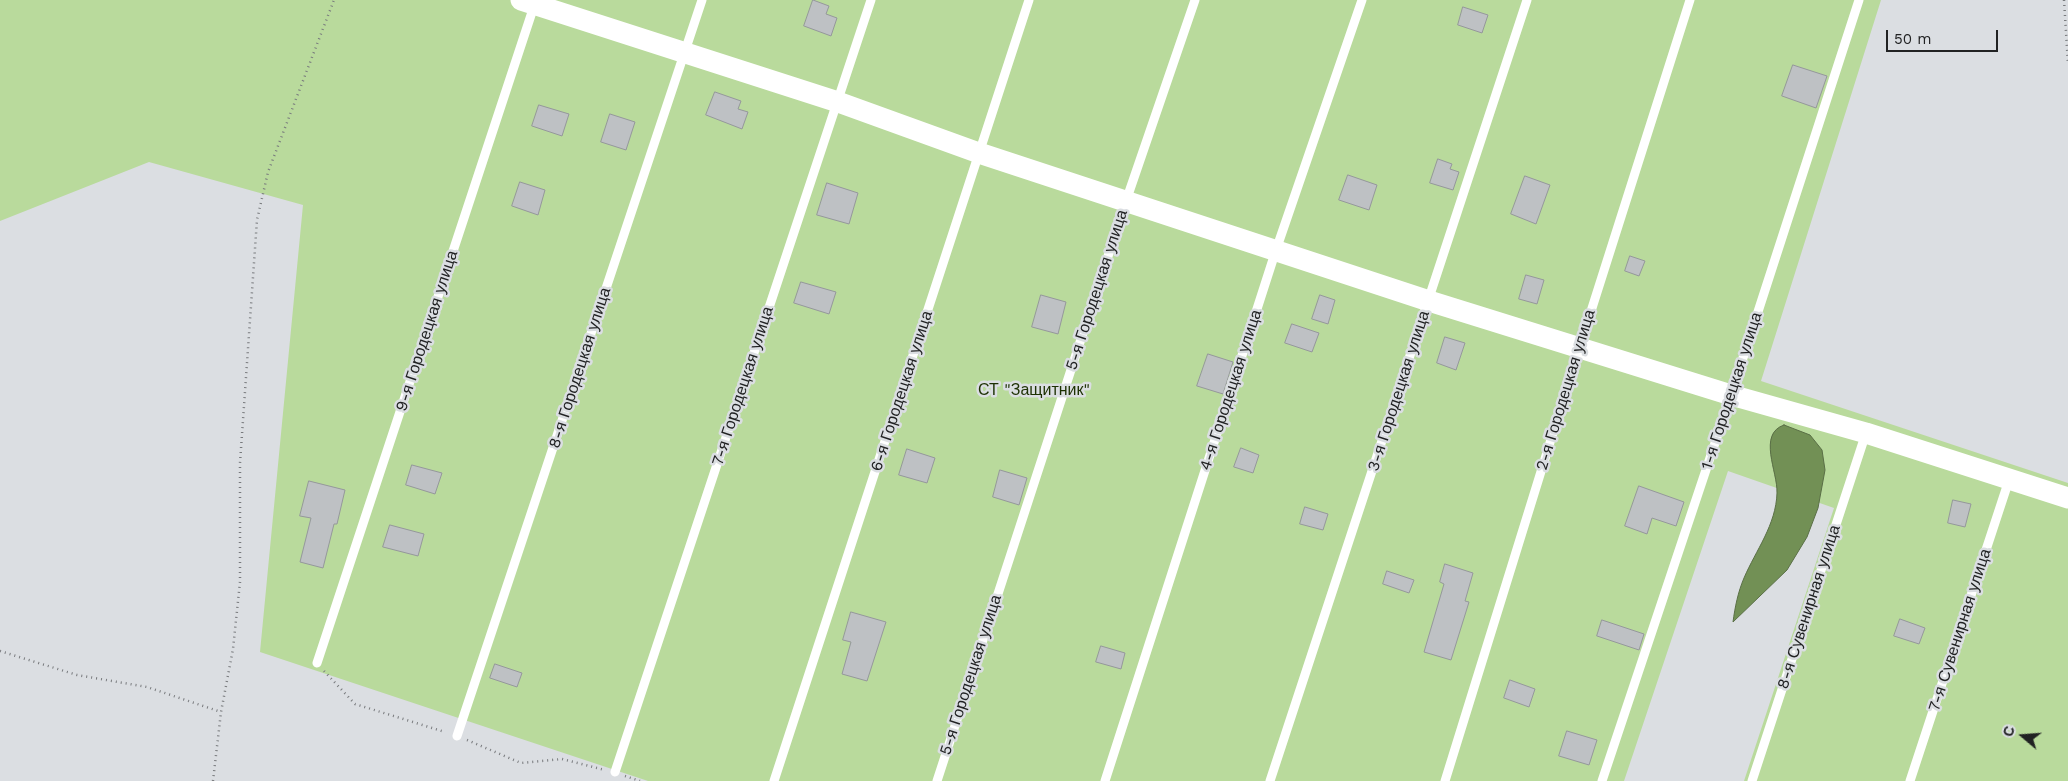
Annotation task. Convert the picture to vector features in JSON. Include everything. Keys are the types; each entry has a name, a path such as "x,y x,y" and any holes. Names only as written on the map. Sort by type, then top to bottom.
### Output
{"street":[{"path":"530,1 838,102 979,153 1429,301 1731,395 1866,433 2068,498"}],"lane":[{"name":"8-я Городецкая улица","path":"457,736 702,0"},
{"name":"7-я Городецкая улица","path":"615,772 871,0"},
{"name":"6-я Городецкая улица","path":"774,781 1029,0"},
{"name":"5-я Городецкая улица","path":"937,781 1126,201 1195,0"},
{"name":"4-я Городецкая улица","path":"1104,781 1276,250 1362,0"},
{"name":"3-я Городецкая улица","path":"1270,781 1527,0"},
{"name":"2-я Городецкая улица","path":"1445,781 1690,0"},
{"name":"1-я Городецкая улица","path":"1602,781 1731,395 1858,0"},
{"name":"9-я Городецкая улица","path":"317,663 530,1"},
{"name":"8-я Сувенирная улица","path":"1752,781 1866,433"},
{"name":"7-я Сувенирная улица","path":"1910,781 2010,479"}],"path":[{"path":"213,781 240,582 240,463 257,220 268,172 334,0"},
{"path":"2064,0 2068,64"},
{"path":"0,651 77,676 148,687 221,712"},
{"path":"317,663 355,704 457,736 521,763 562,759 615,772 640,781"}],"green space":[{"name":"СТ \"Защитник\"","path":"0,0 1881,0 1761,381 2068,483 2068,781 1744,781 1834,508 1728,471 1624,781 648,781 260,652 303,205 149,162 0,221"}],"shaded area":[{"path":"1784,425 1810,435 1822,450 1825,470 1818,508 1807,537 1787,570 1733,622 1742,583 1765,537 1776,505 1777,493 1770,445 1776,430"}],"building":[{"path":"813,0 829,6 826,14 837,18 831,36 804,26"},
{"path":"1463,7 1488,15 1482,33 1458,25"},
{"path":"1793,65 1827,76 1816,108 1782,96"},
{"path":"715,92 741,101 738,109 748,112 742,129 706,115"},
{"path":"539,105 569,114 562,136 532,126"},
{"path":"610,114 635,122 626,150 601,142"},
{"path":"1438,159 1452,164 1450,169 1459,172 1453,190 1430,183"},
{"path":"1348,175 1377,185 1369,210 1339,200"},
{"path":"1525,176 1550,185 1536,224 1511,214"},
{"path":"520,182 545,190 538,215 512,206"},
{"path":"827,183 858,193 849,224 817,215"},
{"path":"1630,256 1645,261 1639,276 1625,271"},
{"path":"1526,275 1544,280 1537,304 1519,299"},
{"path":"801,282 836,292 829,314 794,303"},
{"path":"1041,295 1066,302 1058,334 1032,327"},
{"path":"1320,295 1335,300 1328,324 1312,319"},
{"path":"1292,324 1319,333 1312,352 1285,343"},
{"path":"1445,337 1465,343 1456,370 1437,363"},
{"path":"1208,354 1233,362 1223,394 1197,386"},
{"path":"1241,448 1259,455 1253,473 1234,467"},
{"path":"907,449 935,458 927,483 899,475"},
{"path":"412,465 442,473 435,494 406,485"},
{"path":"1000,470 1027,478 1019,505 993,497"},
{"path":"309,481 345,490 337,524 334,524 323,568 300,562 311,518 300,516"},
{"path":"1639,486 1684,502 1676,526 1652,518 1647,534 1625,526"},
{"path":"1953,500 1971,504 1965,527 1948,523"},
{"path":"1305,507 1328,514 1323,530 1300,524"},
{"path":"390,525 424,534 418,556 383,547"},
{"path":"1445,564 1473,573 1465,601 1469,602 1451,660 1424,652 1444,584 1440,582"},
{"path":"1387,571 1414,580 1409,593 1383,584"},
{"path":"851,612 886,622 867,681 842,674 851,642 843,640"},
{"path":"1900,619 1925,628 1919,644 1894,636"},
{"path":"1602,620 1644,634 1639,650 1597,636"},
{"path":"1101,646 1125,653 1121,669 1096,662"},
{"path":"495,664 522,673 517,687 490,678"},
{"path":"1510,680 1535,689 1529,707 1504,698"},
{"path":"1567,731 1597,740 1589,765 1559,756"}]}
